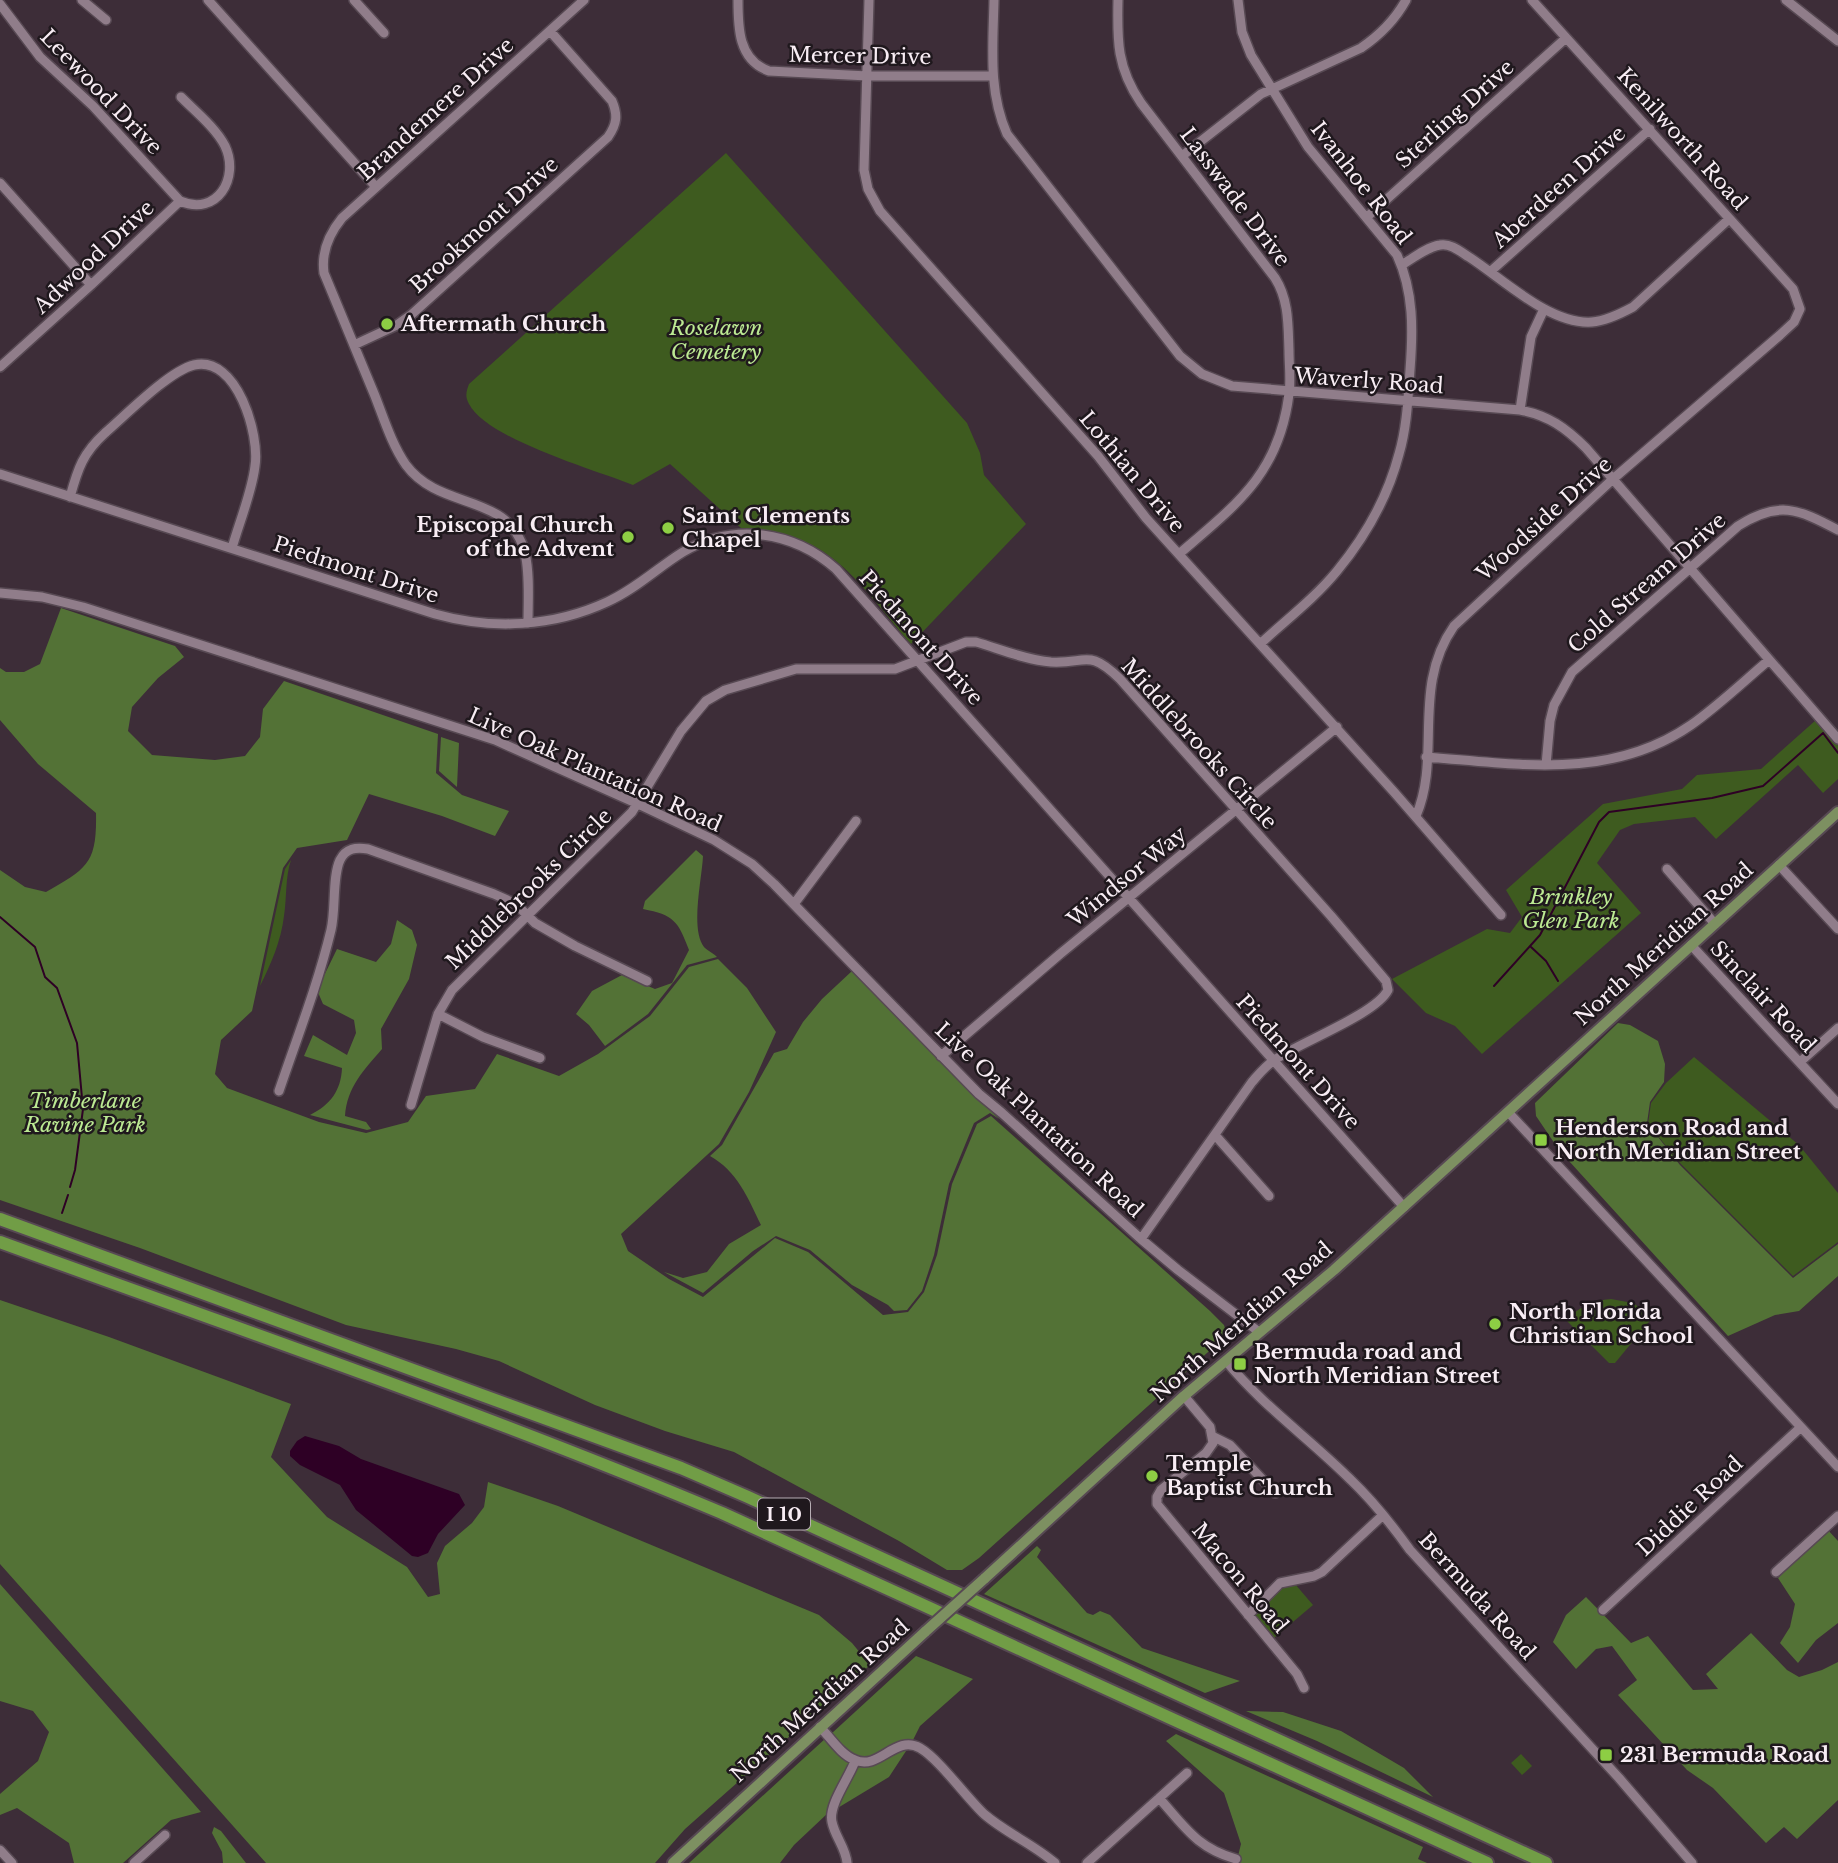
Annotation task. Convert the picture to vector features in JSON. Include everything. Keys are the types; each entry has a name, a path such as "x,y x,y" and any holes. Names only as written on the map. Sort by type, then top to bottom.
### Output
{"highway":[{"name":"I 10","path":"0,1219 681,1468 1546,1863"},
{"name":"I 10","path":"0,1242 537,1438 654,1484 747,1524 1487,1863"}],"main road":[{"name":"North Meridian Road","path":"673,1863 1184,1396 1334,1270 1838,812"}],"street":[{"path":"82,0 106,20"},
{"path":"208,0 376,187"},
{"path":"354,0 384,33"},
{"name":"Brandemere Drive","path":"354,345 324,273 322,261 331,231 376,187 584,0"},
{"name":"Mercer Drive","path":"738,0 739,37 748,55 764,69 790,73 868,76 992,76"},
{"name":"Lothian Drive","path":"869,0 864,170 868,189 880,212 1098,456 1146,518 1337,727 1501,915"},
{"name":"Waverly Road","path":"994,0 992,76 998,108 1013,142 1180,356 1202,374 1224,384 1290,392 1520,410 1543,416 1564,427 1613,479 1838,738"},
{"name":"Lasswade Drive","path":"1118,0 1118,38 1127,82 1280,285 1288,319 1290,392 1275,453 1265,470 1228,512 1179,554"},
{"name":"Ivanhoe Road","path":"1238,0 1245,41 1272,88 1319,163 1367,217 1402,265 1413,323 1408,401 1399,454 1384,495 1368,526 1336,572 1260,644"},
{"path":"1182,156 1272,88 1362,48 1389,25 1406,0"},
{"name":"Kenilworth Road","path":"1532,0 1793,289 1800,306"},
{"path":"1786,0 1838,41"},
{"name":"Leewood Drive","path":"0,4 40,57 93,106 180,201"},
{"name":"Brookmont Drive","path":"354,345 397,325 411,315 608,137 617,121 616,111 604,91 550,31"},
{"name":"Sterling Drive","path":"1367,217 1566,38"},
{"path":"180,201 198,204 215,199 225,191 228,172 225,145 181,97"},
{"name":"Aberdeen Drive","path":"1491,271 1650,129"},
{"path":"0,183 91,285"},
{"name":"Adwood Drive","path":"0,367 180,201"},
{"path":"1402,265 1430,248 1444,244 1457,249 1491,271 1544,309 1562,318 1592,322 1633,307 1729,219"},
{"name":"Woodside Drive","path":"1416,817 1422,805 1425,786 1431,681 1446,636 1459,620 1613,479 1794,322 1800,306"},
{"path":"1520,410 1531,337 1544,309"},
{"path":"354,345 395,444 411,471 441,493 496,513 514,530 525,555 528,623"},
{"path":"70,497 81,461 105,433 177,373 195,365 215,367 227,375 239,392 256,446 256,467 232,548"},
{"name":"Piedmont Drive","path":"0,474 455,620 488,624 528,623 568,616 605,603 637,586 683,552 708,541 733,535 759,534 792,541 827,561 1404,1207"},
{"name":"Cold Stream Drive","path":"1546,765 1554,705 1572,672 1738,526 1774,509 1802,512 1838,530"},
{"name":"Live Oak Plantation Road","path":"0,593 42,597 83,607 443,722 524,753 714,840 742,857 794,904 979,1094 1059,1162 1141,1239 1259,1332"},
{"name":"Middlebrooks Circle","path":"411,1105 446,999 464,976 613,832 638,804 681,731 706,701 725,690 796,669 886,670 903,667 960,643 976,642 1051,662 1094,660 1121,679 1331,916 1386,981 1388,988 1387,994 1381,1000 1273,1061 1252,1082 1141,1239"},
{"path":"1426,757 1570,766 1647,749 1689,726 1769,660"},
{"name":"Windsor Way","path":"941,1056 1060,954 1337,727"},
{"path":"794,904 856,821"},
{"path":"279,1091 331,932 337,870 347,851 356,848 368,849 470,884 516,904 535,923 647,981"},
{"path":"1779,865 1838,929"},
{"path":"1667,869 1715,924"},
{"name":"Sinclair Road","path":"1691,945 1838,1104"},
{"path":"439,1014 483,1037 540,1058"},
{"path":"1800,1062 1838,1028"},
{"path":"1508,1112 1838,1467"},
{"path":"1215,1135 1269,1196"},
{"name":"Bermuda Road","path":"1226,1361 1266,1405 1351,1479 1419,1560 1610,1768 1692,1863"},
{"path":"1184,1396 1210,1427 1214,1437 1230,1446 1275,1493"},
{"name":"Diddie Road","path":"1603,1610 1801,1427"},
{"name":"Macon Road","path":"1214,1437 1211,1448 1161,1490 1157,1504 1297,1674 1304,1688"},
{"path":"1248,1615 1280,1583 1322,1572 1383,1515"},
{"path":"1776,1572 1838,1516"},
{"path":"820,1727 855,1761 874,1760 903,1745 918,1747 933,1759 985,1814 1052,1862"},
{"path":"847,1863 831,1816 835,1801 855,1761"},
{"path":"1087,1863 1187,1773"},
{"path":"1159,1798 1201,1844 1219,1854 1237,1859"},
{"path":"134,1863 165,1835"},
{"path":"0,1850 12,1863"}],"green space":[{"name":"Roselawn Cemetery","path":"726,153 967,423 980,453 984,475 1026,524 911,644 858,581 840,564 798,539 772,531 741,528 670,464 633,485 519,441 480,417 469,404 466,394 469,384"},
{"name":"Timberlane Ravine Park","path":"61,608 175,646 184,657 158,678 132,707 128,731 152,755 215,760 245,756 260,737 263,709 284,681 438,734 436,773 462,795 509,811 495,836 442,816 369,794 347,840 297,848 283,868 252,1011 221,1040 215,1074 227,1088 319,1122 366,1133 408,1122 426,1096 475,1089 497,1054 559,1076 598,1054 650,1016 689,967 718,959 747,988 776,1032 749,1092 719,1144 621,1234 628,1251 669,1279 703,1297 775,1238 808,1252 883,1315 908,1312 924,1292 937,1255 952,1184 977,1124 991,1116 1210,1311 1224,1325 1227,1335 979,1558 962,1570 947,1570 899,1541 734,1452 665,1431 595,1405 499,1361 346,1325 140,1248 0,1200 0,870 25,887 46,892 71,877 87,863 96,830 96,813 38,764 0,720 0,668 6,672 24,672 40,664"},
{"name":"Brinkley Glen Park","path":"1816,720 1838,745 1838,779 1823,793 1798,765 1716,839 1695,817 1634,824 1620,830 1597,863 1641,913 1482,1054 1455,1026 1426,1013 1392,979 1487,929 1510,933 1522,917 1506,890 1603,804 1682,789 1697,775 1761,769"},
{"path":"441,737 459,743 457,787 439,771"},
{"path":"696,850 703,856 697,916 700,939 704,947 717,957 687,965 648,1014 605,1046 589,1025 576,1014 592,991 622,975 655,989 672,983 689,950 682,932 668,917 643,909 645,901"},
{"path":"291,860 281,934 260,986 285,869"},
{"path":"397,920 412,930 417,945 409,979 381,1029 382,1049 363,1072 346,1106 345,1116 366,1122 371,1129 310,1115 323,1107 333,1096 342,1068 304,1056 313,1035 347,1055 356,1033 354,1020 323,1004 317,990 337,949 376,962 391,944"},
{"path":"852,971 999,1119 990,1113 974,1123 949,1184 934,1255 922,1291 907,1310 894,1311 852,1285 810,1250 776,1236 753,1251 703,1293 664,1272 683,1278 707,1272 729,1244 761,1225 735,1177 710,1156 722,1145 774,1053 787,1049 803,1022 822,999"},
{"path":"1618,1023 1630,1025 1658,1041 1665,1064 1664,1082 1650,1102 1647,1123 1680,1165 1793,1278 1838,1244 1838,1276 1799,1311 1775,1315 1728,1336 1559,1150 1536,1116 1535,1103"},
{"path":"1694,1057 1799,1145 1838,1193 1838,1242 1793,1276 1680,1163 1648,1124 1651,1103 1666,1083"},
{"path":"1611,1299 1633,1303 1653,1317 1615,1363 1609,1363 1566,1320 1587,1305"},
{"path":"0,1300 291,1404 271,1457 327,1517 407,1567 428,1597 440,1594 437,1563 445,1546 472,1523 484,1507 488,1482 558,1506 819,1615 852,1643 870,1665 685,1829 655,1863 266,1863 0,1564"},
{"path":"1827,1529 1838,1541 1838,1623 1816,1640 1798,1663 1780,1643 1790,1627 1795,1604 1778,1578"},
{"path":"1037,1546 1041,1550 1037,1557 1087,1613 1093,1615 1100,1611 1110,1615 1142,1648 1240,1681 1205,1693 984,1594"},
{"path":"0,1584 201,1812 171,1820 123,1863 74,1863 69,1843 17,1808 0,1815 0,1794 38,1761 49,1732 33,1711 0,1701"},
{"path":"1295,1584 1313,1605 1274,1638 1255,1616 1281,1589"},
{"path":"1586,1597 1631,1643 1648,1636 1693,1690 1718,1689 1706,1674 1751,1633 1787,1670 1799,1677 1838,1662 1838,1800 1797,1839 1784,1827 1766,1843 1713,1788 1687,1770 1618,1695 1637,1680 1612,1646 1596,1649 1576,1669 1553,1642 1566,1615"},
{"path":"916,1656 973,1679 920,1726 912,1742 868,1758 852,1753 831,1734"},
{"path":"1246,1711 1283,1712 1341,1731 1404,1768 1433,1797 1317,1741"},
{"path":"1176,1734 1423,1847 1418,1859 1427,1863 1236,1863 1241,1857 1238,1856 1241,1844 1224,1793 1166,1741"},
{"path":"826,1738 851,1762 828,1813 794,1845 780,1863 689,1863"},
{"path":"908,1748 889,1777 836,1809 857,1765"},
{"path":"1521,1754 1532,1766 1522,1775 1511,1763"},
{"path":"214,1827 221,1831 246,1863 223,1863 222,1852 212,1833"}],"shaded area":[{"path":"305,1436 339,1446 361,1459 459,1494 465,1505 438,1534 428,1553 412,1556 356,1510 340,1485 300,1465 290,1456 290,1451 297,1441"}],"waterway":[{"path":"1494,986 1540,935 1599,822 1609,812 1712,798 1763,786 1823,733 1838,753"},
{"path":"0,917 35,947 45,977 57,988 77,1043 83,1109 75,1170 70,1187"},
{"path":"1531,947 1546,961 1558,981"},
{"path":"62,1213 68,1195"}],"place":[{"name":"Aftermath Church","path":"387,324"},
{"name":"Saint Clements Chapel","path":"668,528"},
{"name":"Episcopal Church of the Advent","path":"628,537"},
{"name":"Henderson Road and North Meridian Street","path":"1541,1140"},
{"name":"North Florida Christian School","path":"1495,1324"},
{"name":"Bermuda road and North Meridian Street","path":"1240,1364"},
{"name":"Temple Baptist Church","path":"1152,1476"},
{"name":"231 Bermuda Road","path":"1606,1755"}]}
